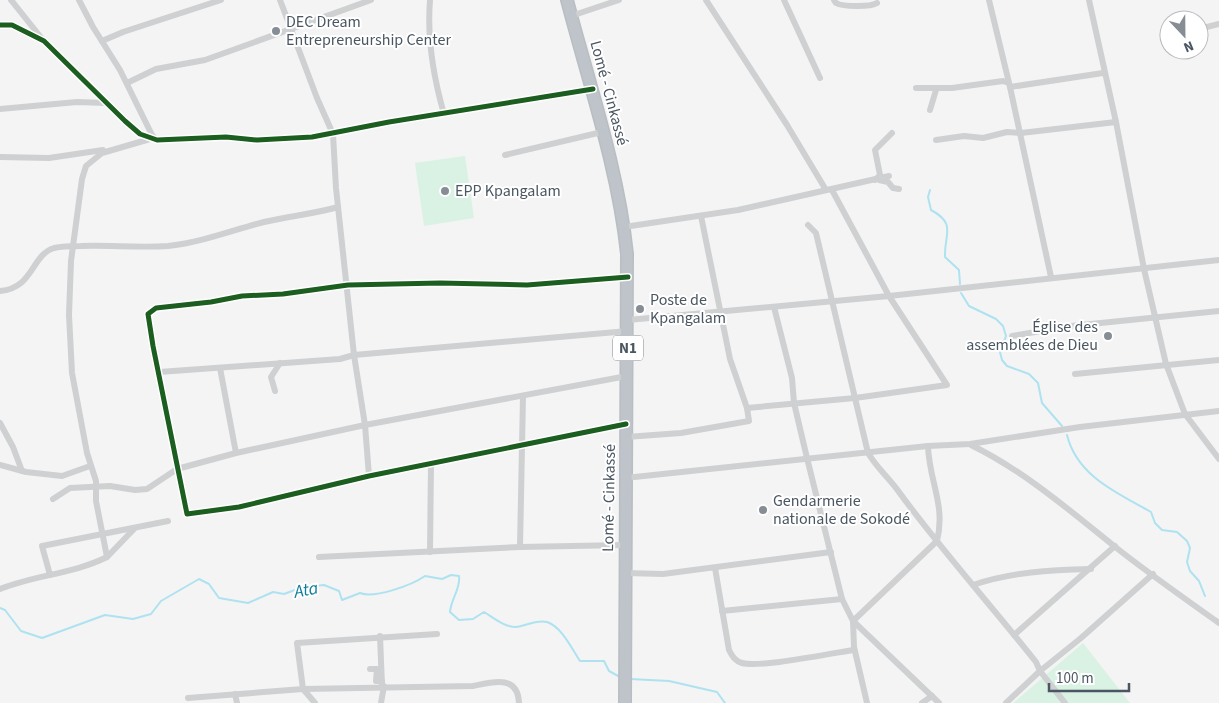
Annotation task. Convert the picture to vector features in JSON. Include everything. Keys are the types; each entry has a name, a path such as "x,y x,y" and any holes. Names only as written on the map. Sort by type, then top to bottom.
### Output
{"highway":[{"name":"Lomé - Cinkassé","path":"567,0 593,89 624,228 628,277 625,478 625,703"}],"street":[{"path":"11,0 44,41 106,103 140,134 150,139 226,137 257,140 312,137 333,134 353,128 593,89"},
{"path":"79,0 127,83 152,135 158,140"},
{"path":"102,41 123,32 221,0"},
{"path":"280,0 316,98 333,134 333,160 348,285 354,355 365,425 369,476"},
{"path":"127,83 166,65 205,60 371,0"},
{"path":"430,0 428,22 438,92 444,114"},
{"path":"571,16 619,0"},
{"path":"706,0 829,190 889,296 948,385 855,398 748,408"},
{"path":"784,0 820,78"},
{"path":"834,0 836,3 844,6 868,7 877,3"},
{"path":"989,0 1010,85 1051,277"},
{"path":"1089,0 1116,122 1144,269 1166,364 1185,414 1219,459"},
{"path":"0,25 12,25 44,41"},
{"path":"916,88 936,90 1003,81 1010,85 1104,73"},
{"path":"930,110 936,90"},
{"path":"0,109 76,102 106,103"},
{"path":"936,140 964,136 982,138 1007,132 1020,133 1116,122"},
{"path":"504,155 602,132"},
{"path":"876,180 880,175 875,150 892,133"},
{"path":"107,557 96,502 96,487 77,407 70,355 69,315 76,218 84,169 98,155 150,139"},
{"path":"0,157 48,158 119,148"},
{"path":"624,228 738,210 888,176"},
{"path":"876,180 888,182 892,188 899,189"},
{"path":"0,291 12,289 21,284 49,251 74,246 169,246 193,242 284,217 316,213 338,207"},
{"path":"626,437 681,433 750,421 748,408 730,358 702,216"},
{"path":"808,225 816,233 868,453 1036,662 1040,671 1066,703"},
{"path":"159,372 340,359 354,355 628,326 722,312 1219,260"},
{"path":"626,424 369,476 239,506 187,514 148,314 154,309 242,296 283,294 348,285 440,283 527,285 628,277"},
{"path":"774,307 792,378 794,403 842,599 853,621 939,703"},
{"path":"1012,336 1070,326 1219,311"},
{"path":"1075,374 1219,360"},
{"path":"275,391 271,376 280,363"},
{"path":"220,368 236,453"},
{"path":"53,499 70,488 147,489 177,469 236,453 365,425 627,376"},
{"path":"520,547 523,396"},
{"path":"625,478 928,446 970,444 1219,411"},
{"path":"0,423 13,447 22,471"},
{"path":"970,444 994,456 1059,501 1115,546 1218,621"},
{"path":"867,703 854,650 853,621 937,541 941,527 940,505 928,446"},
{"path":"430,552 431,464"},
{"path":"0,465 22,471 62,476 90,466"},
{"path":"50,575 42,546 168,521"},
{"path":"0,589 21,581 78,569 107,557 134,528"},
{"path":"319,557 520,547 625,545"},
{"path":"1014,635 1115,546"},
{"path":"625,573 663,574 830,552"},
{"path":"715,568 729,650 732,656 743,664 854,650"},
{"path":"974,585 994,578 1020,573 1091,569"},
{"path":"1006,703 1040,671 1081,638 1153,574"},
{"path":"722,611 842,599"},
{"path":"315,703 303,689 297,643 380,636 437,634"},
{"path":"380,636 381,703"},
{"path":"370,669 377,669 376,681 382,685"},
{"path":"188,698 382,685 473,686 499,680 508,682 514,687 519,703"},
{"path":"235,694 237,703"},
{"path":"922,703 932,696"}],"green space":[{"name":"EPP Kpangalam","path":"465,156 474,218 424,226 415,163"},
{"path":"1083,643 1130,703 1013,703"}],"waterway":[{"path":"930,190 928,197 931,210 939,215 947,225 945,257 959,270 960,284"},
{"path":"961,293 969,306 996,319 1003,326 1006,336 1000,352 1002,360 1007,366 1029,374 1038,383 1042,403 1062,426"},
{"path":"1067,435 1072,449 1080,462 1100,482 1151,512 1155,523 1162,530 1177,532 1187,541 1190,548 1187,562 1190,571 1199,581 1205,596"},
{"name":"Ata","path":"0,608 5,610 21,631 42,638 105,615 133,619 151,614 161,601 199,579 209,584 219,598 248,603 273,592 284,594 303,587 324,585 339,591 342,600 360,593 383,593 425,576 442,579 451,575 459,576 459,585 450,612 459,620 473,619 484,612 499,622 512,627 539,621 547,622 562,633 580,661 604,661 609,671 620,677"},
{"name":"Ata","path":"630,679 669,681 717,692 725,703"}],"cycle path":[{"path":"0,25 12,25 44,41 125,121 140,134 157,140 226,137 257,140 312,137 389,122 593,89"},
{"path":"626,424 369,476 239,507 187,514 148,314 156,308 211,302 242,296 283,294 348,285 440,283 527,285 628,277"}],"place":[{"name":"DEC Dream Entrepreneurship Center","path":"276,31"},
{"name":"EPP Kpangalam","path":"445,191"},
{"name":"Poste de Kpangalam","path":"640,309"},
{"name":"Église des assemblées de Dieu","path":"1108,336"},
{"name":"Gendarmerie nationale de Sokodé","path":"763,510"}]}
